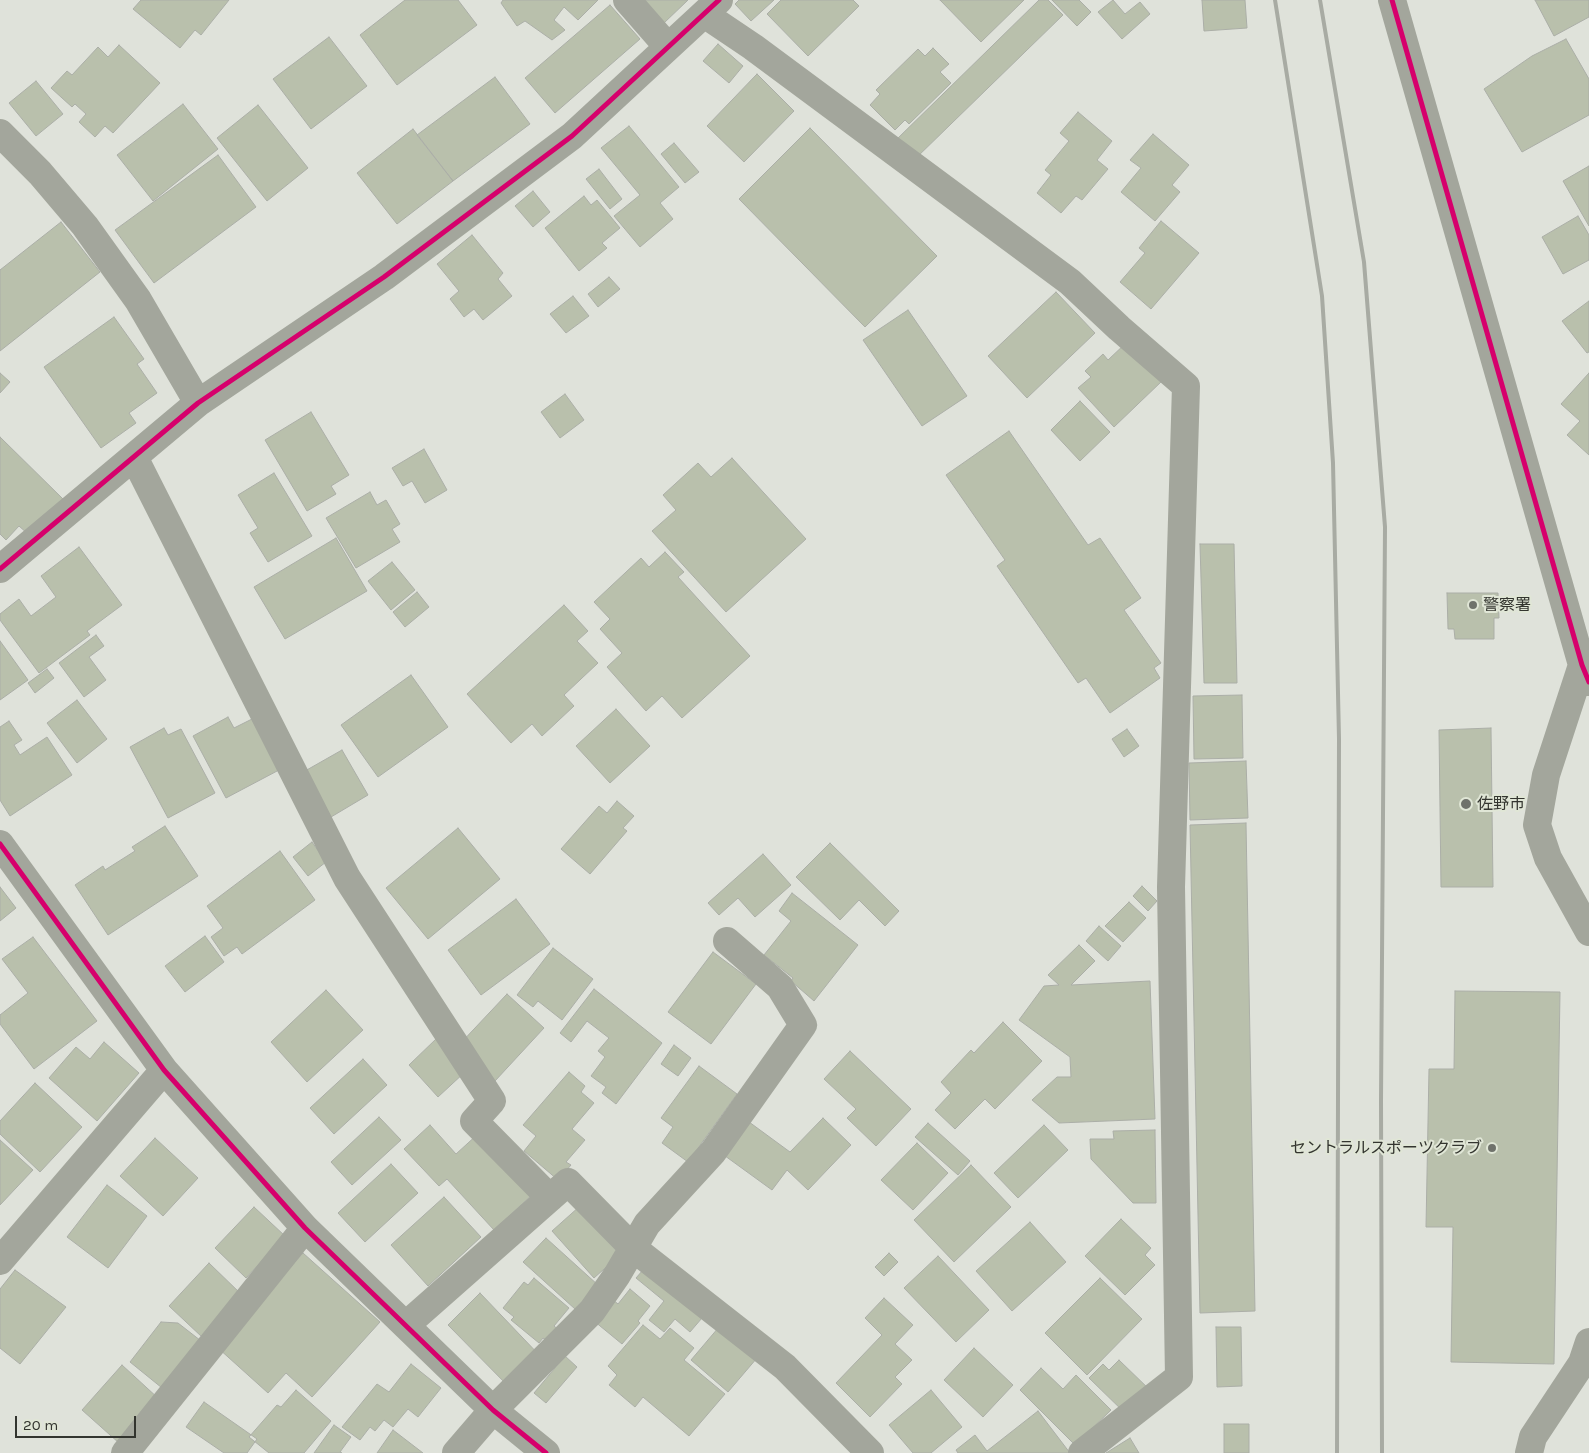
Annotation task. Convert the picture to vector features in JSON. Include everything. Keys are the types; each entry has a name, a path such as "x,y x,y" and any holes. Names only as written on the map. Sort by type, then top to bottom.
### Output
{"street":[{"path":"627,0 668,47"},
{"path":"1392,0 1585,673 1546,775 1537,825 1548,858 1589,932"},
{"path":"0,570 198,403 384,277 572,136 712,7 753,47 1070,282 1119,328 1186,386 1171,886 1179,1377 1082,1453"},
{"path":"0,132 85,226 138,300 198,403"},
{"path":"134,457 347,878 492,1101 474,1121 550,1198"},
{"path":"0,844 164,1070 305,1228 493,1410 546,1453"},
{"path":"456,1453 493,1410 592,1311 617,1275 647,1224 713,1152 802,1025 780,987 727,941"},
{"path":"0,1262 164,1070"},
{"path":"406,1325 568,1182 633,1248 785,1368 870,1453"},
{"path":"125,1453 305,1228"},
{"path":"1529,1453 1533,1437 1582,1363 1589,1342"}],"building":[{"path":"141,0 229,0 201,35 195,30 180,48 133,9"},
{"path":"405,0 458,0 477,25 397,85 360,35"},
{"path":"503,0 598,0 578,20 564,7 554,20 565,30 552,40 525,21 517,26 501,3"},
{"path":"641,0 688,0 664,23"},
{"path":"739,0 774,0 751,21 735,4"},
{"path":"781,0 853,0 859,6 808,56 767,14"},
{"path":"940,0 1024,0 981,42"},
{"path":"1039,0 1048,0 1063,15 914,160 895,141"},
{"path":"1052,0 1079,0 1091,12 1077,26"},
{"path":"1113,0 1125,14 1140,2 1150,14 1122,39 1098,12"},
{"path":"1202,0 1245,0 1247,28 1204,31"},
{"path":"1535,0 1589,0 1589,17 1554,36"},
{"path":"610,5 640,39 555,113 525,78"},
{"path":"329,37 367,86 311,129 273,79"},
{"path":"1566,39 1589,79 1589,115 1522,152 1484,89 1532,56"},
{"path":"718,44 743,66 729,83 703,61"},
{"path":"119,45 160,83 113,133 105,126 95,137 79,122 86,114 75,104 72,107 51,88 67,71 72,75 98,47 108,57"},
{"path":"933,48 949,64 940,72 951,83 909,124 905,120 895,130 870,105 880,94 876,90 918,49 925,56"},
{"path":"757,74 794,111 744,162 707,126"},
{"path":"495,77 530,124 453,181 417,135"},
{"path":"36,81 63,114 36,136 9,103"},
{"path":"183,104 218,149 153,201 117,155"},
{"path":"258,105 308,168 267,201 217,138"},
{"path":"1078,112 1112,141 1097,160 1108,169 1082,200 1076,196 1061,213 1037,193 1051,175 1045,170 1069,141 1060,133"},
{"path":"629,126 679,187 660,203 673,219 640,247 614,216 640,195 601,148"},
{"path":"810,128 937,256 865,327 739,199"},
{"path":"413,129 453,181 397,224 357,173"},
{"path":"1153,134 1189,165 1172,185 1180,192 1155,221 1121,192 1141,168 1130,160"},
{"path":"674,143 699,172 685,183 661,154"},
{"path":"218,155 256,207 154,283 115,230"},
{"path":"1589,166 1589,226 1563,181"},
{"path":"599,169 622,199 610,209 586,179"},
{"path":"533,191 550,212 533,227 515,206"},
{"path":"584,196 591,205 597,200 620,228 602,243 607,248 579,271 545,228"},
{"path":"1578,216 1589,235 1589,260 1563,274 1542,237"},
{"path":"1161,221 1199,253 1151,309 1120,282 1145,253 1139,248"},
{"path":"61,222 100,272 0,351 0,270"},
{"path":"472,235 503,273 498,279 512,296 483,320 474,309 464,317 450,299 459,291 437,264"},
{"path":"609,277 620,289 598,307 588,294"},
{"path":"1056,292 1095,333 1027,398 988,356"},
{"path":"573,296 589,316 566,333 550,314"},
{"path":"1589,301 1589,352 1587,353 1562,321"},
{"path":"908,310 967,396 922,426 863,340"},
{"path":"114,317 144,359 137,364 157,393 129,413 136,423 101,448 44,367"},
{"path":"1126,343 1162,381 1114,427 1078,388 1091,377 1085,371 1103,354 1108,360"},
{"path":"0,373 10,382 0,393"},
{"path":"1589,373 1589,455 1567,435 1580,421 1561,404"},
{"path":"565,394 584,420 560,438 541,412"},
{"path":"1080,401 1110,432 1080,461 1051,430"},
{"path":"311,412 349,475 331,486 336,494 307,511 265,440"},
{"path":"1009,431 1088,545 1100,538 1141,598 1124,610 1161,663 1154,668 1160,678 1110,713 1086,678 1078,683 997,566 1005,560 946,475"},
{"path":"0,437 63,499 28,534 19,526 6,540 0,534"},
{"path":"424,449 447,490 425,503 412,481 403,486 392,468"},
{"path":"732,458 806,539 726,612 652,531 676,510 663,495 698,463 711,477"},
{"path":"274,473 312,536 268,562 250,533 258,528 238,495"},
{"path":"370,492 377,505 386,500 400,524 392,529 400,542 356,568 326,518"},
{"path":"336,538 367,591 285,639 254,587"},
{"path":"1200,544 1234,544 1237,683 1204,683"},
{"path":"79,547 122,605 87,631 90,635 39,673 0,620 0,614 19,599 31,616 56,597 41,576"},
{"path":"665,552 684,572 678,577 750,656 682,718 662,696 646,711 607,667 622,653 600,629 610,619 594,602 641,558 649,567"},
{"path":"392,562 415,590 391,610 368,581"},
{"path":"417,592 429,607 405,627 393,612"},
{"name":"警察署","path":"1447,593 1498,593 1499,618 1494,618 1494,639 1455,639 1454,629 1448,629"},
{"path":"564,605 588,631 577,641 598,663 564,695 574,706 542,736 532,724 511,743 467,694"},
{"path":"96,635 104,646 89,657 106,680 84,697 59,663"},
{"path":"0,641 28,680 0,700"},
{"path":"47,669 54,678 35,693 28,683"},
{"path":"411,675 448,727 378,777 341,725"},
{"path":"1242,695 1243,758 1194,759 1193,696"},
{"path":"77,700 107,739 77,763 47,723"},
{"path":"616,709 650,746 610,783 576,746"},
{"path":"228,717 234,728 252,719 279,770 226,798 193,736"},
{"path":"9,721 22,740 14,745 20,755 47,737 72,775 10,816 0,800 0,727"},
{"path":"164,728 168,735 181,729 215,793 168,818 130,747"},
{"path":"1491,728 1493,887 1441,887 1439,730"},
{"path":"1127,729 1139,746 1124,757 1112,739"},
{"path":"342,750 368,795 331,817 305,771"},
{"path":"1246,761 1248,818 1190,820 1189,763"},
{"path":"617,801 634,816 623,828 627,831 590,874 561,849 599,806 607,813"},
{"path":"1246,823 1255,1311 1200,1313 1190,825"},
{"path":"165,826 198,876 108,935 75,885 103,866 105,870 135,851 132,847"},
{"path":"458,828 500,879 428,939 386,888"},
{"path":"312,842 326,862 308,876 293,857"},
{"path":"830,843 899,911 885,926 859,900 840,920 796,877"},
{"path":"280,851 315,900 242,954 237,947 224,956 211,937 223,928 207,906"},
{"path":"763,854 791,885 755,917 738,898 719,915 708,903"},
{"path":"1142,886 1157,901 1148,911 1133,896"},
{"path":"0,887 16,908 0,921"},
{"path":"792,893 858,945 814,1001 791,981 793,978 764,955 791,921 779,911"},
{"path":"516,899 550,944 481,995 448,950"},
{"path":"1129,902 1146,918 1123,942 1105,926"},
{"path":"1099,926 1121,946 1108,961 1086,941"},
{"path":"205,936 224,962 185,992 165,966"},
{"path":"33,937 97,1021 34,1069 0,1024 0,1015 28,993 2,959"},
{"path":"1079,945 1095,961 1071,985 1150,981 1155,1119 1059,1123 1032,1100 1057,1077 1071,1077 1070,1057 1019,1020 1044,986 1059,985 1048,975"},
{"path":"553,948 593,979 562,1020 538,1001 533,1007 517,995"},
{"path":"713,952 756,984 711,1044 668,1012"},
{"path":"594,989 662,1043 616,1104 602,1093 606,1087 591,1076 605,1057 598,1051 609,1038 587,1021 571,1042 560,1033"},
{"path":"326,990 363,1030 307,1082 271,1042"},
{"name":"セントラルスポーツクラブ","path":"1455,991 1560,992 1554,1364 1451,1362 1453,1227 1426,1227 1429,1069 1454,1069"},
{"path":"507,994 544,1028 495,1081 458,1046"},
{"path":"1003,1022 1042,1061 995,1109 985,1099 955,1129 935,1110 951,1093 941,1082 971,1050 974,1053"},
{"path":"436,1039 465,1072 438,1097 409,1065"},
{"path":"104,1042 139,1073 97,1121 49,1078 76,1047 90,1059"},
{"path":"674,1045 691,1058 678,1076 661,1064"},
{"path":"850,1051 911,1109 876,1146 847,1118 856,1109 824,1079"},
{"path":"363,1059 387,1085 334,1134 310,1108"},
{"path":"699,1066 737,1094 688,1162 662,1143 673,1127 661,1118"},
{"path":"569,1072 585,1086 581,1092 594,1103 572,1129 585,1140 566,1162 571,1165 558,1180 524,1151 536,1136 523,1125"},
{"path":"35,1083 82,1127 40,1172 0,1134 0,1121"},
{"path":"379,1117 401,1140 352,1185 331,1162"},
{"path":"823,1118 851,1145 808,1190 787,1170 772,1190 721,1153 745,1119 790,1152"},
{"path":"928,1123 970,1161 958,1175 915,1137"},
{"path":"430,1125 456,1154 479,1133 534,1193 494,1230 447,1179 439,1186 404,1149"},
{"path":"1044,1125 1068,1150 1018,1198 994,1173"},
{"path":"1155,1130 1156,1203 1133,1203 1091,1159 1090,1139 1114,1139 1113,1131"},
{"path":"155,1138 198,1178 163,1216 120,1176"},
{"path":"0,1140 33,1170 0,1205"},
{"path":"917,1143 948,1173 913,1210 881,1180"},
{"path":"391,1164 418,1193 365,1242 338,1213"},
{"path":"971,1165 1011,1207 954,1262 914,1220"},
{"path":"107,1185 147,1216 108,1268 67,1237"},
{"path":"444,1197 481,1237 428,1286 391,1245"},
{"path":"580,1206 622,1253 594,1278 552,1231"},
{"path":"254,1207 285,1236 246,1278 215,1248"},
{"path":"1121,1219 1151,1248 1145,1255 1155,1265 1125,1295 1085,1256"},
{"path":"1030,1222 1066,1262 1012,1311 976,1271"},
{"path":"546,1238 598,1285 575,1309 523,1262"},
{"path":"303,1253 380,1322 312,1397 286,1373 268,1393 218,1348"},
{"path":"889,1253 898,1262 884,1276 875,1267"},
{"path":"938,1256 989,1310 956,1342 904,1288"},
{"path":"650,1262 708,1311 690,1332 675,1319 664,1332 649,1320 664,1301 636,1278"},
{"path":"209,1263 241,1294 202,1337 169,1306"},
{"path":"15,1270 66,1307 20,1364 0,1348 0,1289"},
{"path":"534,1278 569,1308 554,1326 560,1331 550,1343 543,1338 539,1343 511,1320 514,1317 503,1308 524,1282 528,1285"},
{"path":"1100,1278 1142,1319 1087,1375 1045,1333"},
{"path":"630,1289 650,1306 638,1321 640,1323 622,1344 594,1321 612,1299 618,1304"},
{"path":"480,1293 543,1359 511,1389 448,1325"},
{"path":"884,1298 913,1325 895,1344 912,1360 895,1377 902,1384 870,1417 836,1383 882,1335 865,1318"},
{"path":"161,1322 178,1323 205,1344 167,1392 130,1362"},
{"path":"643,1325 660,1339 670,1328 694,1348 684,1360 725,1394 689,1436 643,1397 635,1407 609,1385 617,1375 608,1366"},
{"path":"719,1327 757,1358 728,1392 691,1360"},
{"path":"1216,1327 1241,1327 1242,1386 1217,1387"},
{"path":"974,1348 1013,1385 983,1417 944,1380"},
{"path":"565,1356 577,1367 546,1403 534,1393"},
{"path":"1119,1360 1152,1392 1128,1416 1089,1378 1103,1364 1109,1370"},
{"path":"411,1364 441,1388 418,1417 408,1409 393,1427 384,1420 375,1431 370,1427 360,1440 342,1427 377,1384 389,1392"},
{"path":"122,1365 159,1399 119,1443 82,1410"},
{"path":"1041,1368 1063,1389 1076,1375 1111,1410 1075,1445 1020,1390"},
{"path":"296,1390 331,1421 304,1453 269,1453 249,1437 277,1405 281,1407"},
{"path":"931,1390 962,1427 931,1453 913,1453 889,1425"},
{"path":"204,1402 257,1439 247,1453 224,1453 186,1427"},
{"path":"1038,1411 1070,1453 958,1453 956,1450 975,1435 987,1451"},
{"path":"1224,1424 1249,1424 1249,1453 1224,1453"},
{"path":"334,1425 351,1437 340,1452 342,1453 314,1453"},
{"path":"393,1430 423,1453 377,1453"},
{"path":"1130,1438 1139,1453 1106,1453"}],"railway":[{"path":"1275,0 1322,296 1333,463 1339,739 1337,1453"},
{"path":"1320,0 1364,262 1385,527 1381,1100 1382,1453"}],"cycle path":[{"path":"0,569 198,403 384,277 572,136 719,0"},
{"path":"1392,0 1582,665 1589,682"},
{"path":"0,844 164,1070 305,1228 493,1410 546,1453"}],"place":[{"name":"警察署","path":"1473,605"},
{"name":"佐野市","path":"1466,804"},
{"name":"セントラルスポーツクラブ","path":"1492,1148"}]}
